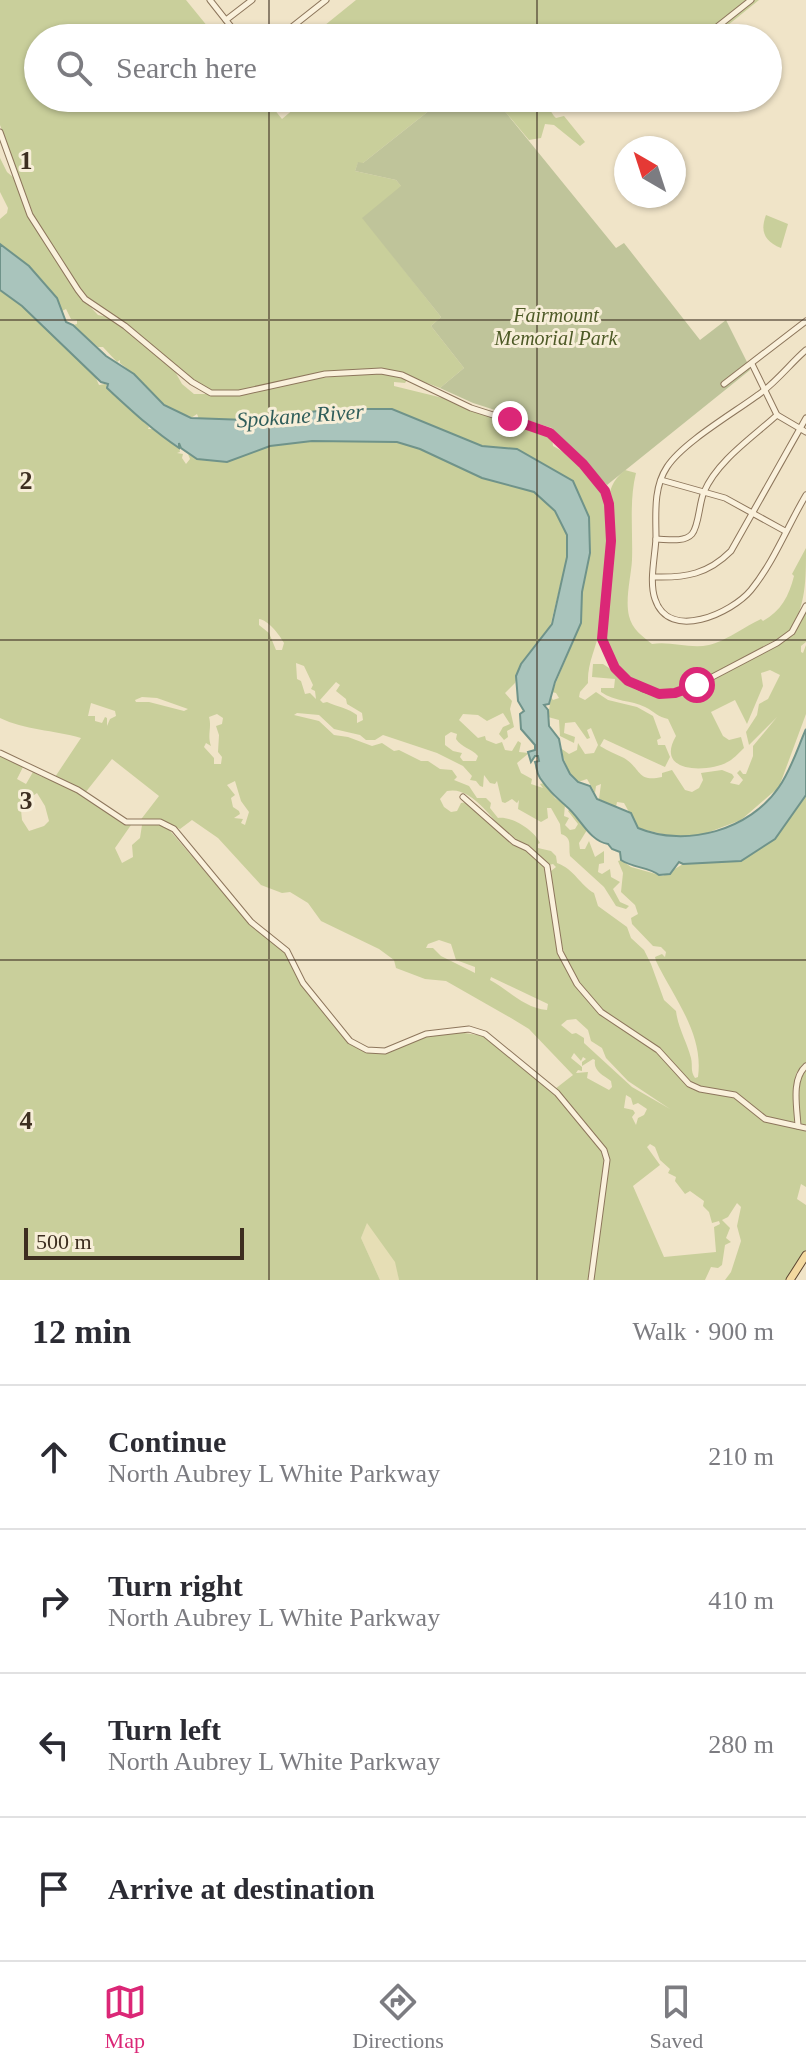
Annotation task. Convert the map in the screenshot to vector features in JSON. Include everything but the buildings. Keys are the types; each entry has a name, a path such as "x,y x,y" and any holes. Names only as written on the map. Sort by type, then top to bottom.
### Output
{"main road":[{"path":"790,1280 806,1255"}],"street":[{"path":"210,0 229,24"},
{"path":"226,20 252,0"},
{"path":"296,24 326,0"},
{"path":"721,24 751,0"},
{"path":"0,132 30,215 85,299 125,326 201,389 224,394 239,393 325,374 381,371 402,375 471,408 537,427 560,440 598,482 609,504 611,541 602,639 615,668 628,681 659,694 687,690 777,643 792,632 806,606"},
{"path":"724,384 806,321"},
{"path":"806,350 764,391 674,458 661,480 657,501 656,603 672,619 684,622 711,616 734,606 753,587 806,495"},
{"path":"752,364 777,415 803,430"},
{"path":"656,539 681,539 692,535 704,491 721,468 777,415"},
{"path":"654,577 687,577 719,563 731,551 803,430 806,418"},
{"path":"661,480 725,498 785,531"},
{"path":"0,753 78,790 126,822 160,822 174,829 251,922 287,951 303,983 350,1041 367,1050 385,1051 426,1034 469,1029 485,1034 563,1100 604,1150 607,1160 591,1280"},
{"path":"463,797 514,842 527,848 547,866 560,952 577,984 601,1012 658,1050 689,1084 735,1095 765,1119 806,1128"},
{"path":"798,1126 797,1081 799,1072 806,1066"}],"shaded area":[{"path":"367,1222 396,1262 399,1280 380,1280 361,1238"}],"green space":[{"path":"0,0 186,0 206,24 24,24 24,112 276,112 282,119 290,112 427,112 363,163 358,163 355,171 396,180 402,187 363,218 441,317 431,326 464,368 440,388 399,375 355,371 236,392 201,387 81,291 36,222 0,125"},
{"path":"356,0 759,0 729,24 326,24"},
{"name":"Fairmount Memorial Park","path":"427,112 505,112 616,248 624,243 700,340 726,320 750,370 607,485 552,428 473,403 440,388 464,368 431,326 441,317 362,218 401,186 396,180 355,171 358,162 363,163"},
{"path":"505,112 552,112 556,118 564,116 585,142 580,146 554,125 545,124 541,138 529,140"},
{"path":"0,158 14,178 28,217 78,294 98,315 108,317 125,329 173,368 182,384 194,394 242,394 321,378 388,374 407,380 405,383 394,382 394,386 447,399 475,412 544,432 552,437 553,446 588,471 599,484 607,504 609,559 600,629 588,683 579,697 585,700 596,692 608,700 637,707 653,716 661,738 657,740 658,745 665,745 670,757 665,767 604,739 600,746 624,758 643,776 662,777 662,773 672,770 685,790 692,792 699,788 703,780 701,773 722,770 734,777 730,783 739,785 743,780 737,773 740,770 746,774 753,756 753,746 777,717 749,745 746,732 757,715 759,704 768,699 780,675 770,670 761,673 763,686 747,724 735,700 711,712 723,736 729,740 741,737 744,748 723,764 688,768 672,758 671,749 676,736 668,719 640,705 601,692 601,688 614,688 615,679 592,677 593,664 603,664 642,690 676,694 760,653 797,627 806,608 806,642 801,646 801,652 806,645 806,714 779,787 741,820 696,837 678,838 638,828 624,803 617,802 616,807 599,799 601,784 596,786 595,793 587,779 578,782 570,774 559,747 569,754 577,750 578,743 585,754 594,753 598,745 591,728 587,730 590,738 587,739 575,722 565,723 564,733 575,737 574,743 560,736 559,720 548,717 551,697 553,700 559,698 552,692 581,623 582,592 590,553 517,449 482,446 375,408 334,409 247,420 199,419 197,414 191,418 170,408 120,360 117,362 103,347 98,347 73,325 77,324 77,320 71,319 66,309 62,311 44,282 0,244 0,219 8,208 0,192"},
{"path":"766,215 788,224 781,248 765,235 763,226"},
{"path":"0,290 22,306 95,376 99,385 105,384 148,429 179,448 180,452 177,453 183,454 186,464 190,459 188,454 197,459 227,462 270,446 312,441 397,442 420,449 482,478 534,492 555,511 567,535 567,557 549,631 521,664 515,683 505,693 512,701 510,709 514,727 507,731 508,737 504,740 499,734 503,727 510,724 503,713 487,721 478,715 463,714 459,720 478,738 485,736 486,740 496,744 502,742 505,750 512,751 518,741 521,743 519,752 529,753 517,763 521,773 532,779 531,784 543,788 540,784 544,783 555,798 565,805 564,816 569,818 565,825 570,830 578,824 568,811 570,809 587,830 579,843 580,849 585,849 589,841 595,857 604,851 604,863 599,864 598,872 602,874 610,869 611,877 620,882 613,889 620,902 629,906 626,909 616,906 604,887 570,856 569,840 561,834 560,824 551,808 547,808 548,818 541,822 518,809 519,800 517,803 512,799 502,802 497,781 490,783 484,775 483,787 480,786 470,780 472,776 463,766 437,753 383,735 375,740 366,740 360,735 334,729 319,715 294,715 319,721 334,735 372,746 382,743 440,769 452,770 457,777 454,780 469,786 477,798 486,798 498,818 516,822 533,833 540,843 538,848 551,851 557,863 594,893 598,906 627,927 631,938 644,950 664,1000 676,1011 695,1078 698,1077 699,1061 692,1030 655,957 662,954 665,957 666,952 661,947 653,946 632,924 631,918 638,914 635,905 621,892 623,873 618,861 663,876 683,864 741,861 775,839 806,795 806,1063 796,1073 795,1121 792,1124 765,1116 734,1093 692,1085 681,1077 654,1045 598,1007 585,993 567,961 555,908 551,871 556,867 513,838 466,794 447,791 440,799 451,812 467,802 545,865 558,954 576,986 592,1006 651,1047 688,1085 733,1097 763,1120 806,1129 806,1187 801,1184 797,1199 806,1205 806,1250 786,1280 725,1280 731,1272 741,1241 737,1226 741,1207 737,1203 728,1217 722,1220 730,1228 726,1238 731,1242 725,1245 722,1265 711,1267 705,1280 593,1280 609,1159 605,1149 555,1089 573,1075 529,1029 446,981 425,979 396,968 394,960 379,949 321,921 308,903 290,892 282,893 261,885 218,838 192,820 180,829 160,820 139,822 159,796 112,759 85,793 55,777 81,738 0,718","holes":["259,619 270,625 279,636 284,643 282,650 276,650 269,633 259,625","296,663 304,666 316,699 310,693 305,694 301,681 297,679","336,682 340,685 336,691 346,699 347,704 362,713 363,720 357,723 357,715 320,700","157,698 188,709 184,711 135,700","91,703 115,711 116,716 110,719 107,726 105,717 102,723 95,721 95,716 88,716","217,714 223,718 222,724 216,726 221,764 214,764 214,758 204,747 206,743 211,746 209,717","451,732 457,734 458,742 478,756 476,761 463,761 460,757 462,753 445,745 445,736","235,781 241,801 249,812 245,825 241,823 243,819 234,818 240,814 233,807 231,798 235,795 227,785","439,940 451,944 456,960 475,967 475,973 441,956 433,948 426,948","491,977 548,1004 547,1010 517,998 490,980","576,1019 588,1030 591,1041 602,1048 606,1058 628,1081 670,1109 632,1087 584,1043 584,1038 572,1034 561,1025 567,1020","574,1053 581,1061 583,1057 586,1059 582,1066 595,1060 597,1070 611,1081 612,1087 609,1090 587,1078 588,1072 576,1073 582,1071 582,1067 571,1058","626,1095 633,1105 638,1103 647,1109 636,1125 632,1117 635,1113 624,1108","650,1144 685,1194 690,1191 704,1201 703,1206 709,1212 712,1223 719,1221 720,1224 714,1227 716,1252 664,1257 633,1186 660,1165 647,1147"]},
{"path":"625,470 636,473 628,609 630,621 638,632 652,644 702,646 721,641 761,619 763,621 775,613 787,596 792,574 806,548 804,592 790,632 689,687 675,690 648,688 624,675 608,653 603,631 612,551 609,498 616,479"},
{"path":"0,756 23,767 17,779 26,784 33,772 59,782 131,825 115,848 122,863 133,857 132,845 140,838 142,825 159,823 166,826 249,923 270,937 285,953 301,984 349,1042 366,1052 385,1054 428,1036 458,1032 484,1036 553,1092 602,1152 605,1161 589,1280 399,1280 395,1262 367,1223 361,1238 380,1280 0,1280","holes":["37,793 49,821 29,831 22,820 21,810 28,808 28,799"]},
{"path":"806,1068 806,1126 799,1122 799,1082"}],"water":[{"name":"Spokane River","path":"0,244 29,266 57,298 66,322 106,356 134,374 164,405 191,418 247,420 334,409 392,409 482,446 517,449 573,481 589,517 590,553 582,592 581,623 555,682 549,704 544,705 548,710 549,726 559,739 563,760 570,774 578,782 590,786 597,799 631,813 638,828 657,834 696,835 734,824 767,802 787,773 806,729 806,795 775,839 741,861 679,862 670,874 659,875 621,860 620,852 590,834 540,778 535,762 539,761 538,756 531,762 528,752 535,750 535,745 521,729 520,714 524,711 518,701 516,676 521,664 552,624 567,557 567,535 555,511 534,492 482,478 420,449 397,442 312,441 270,446 227,462 197,459 181,448 179,443 179,448 142,420 107,388 108,384 101,382 22,306 0,290"}],"route":[{"path":"510,419 537,427 560,440 605,491 609,504 611,541 602,639 615,668 628,681 659,694 675,693 697,685"}]}
